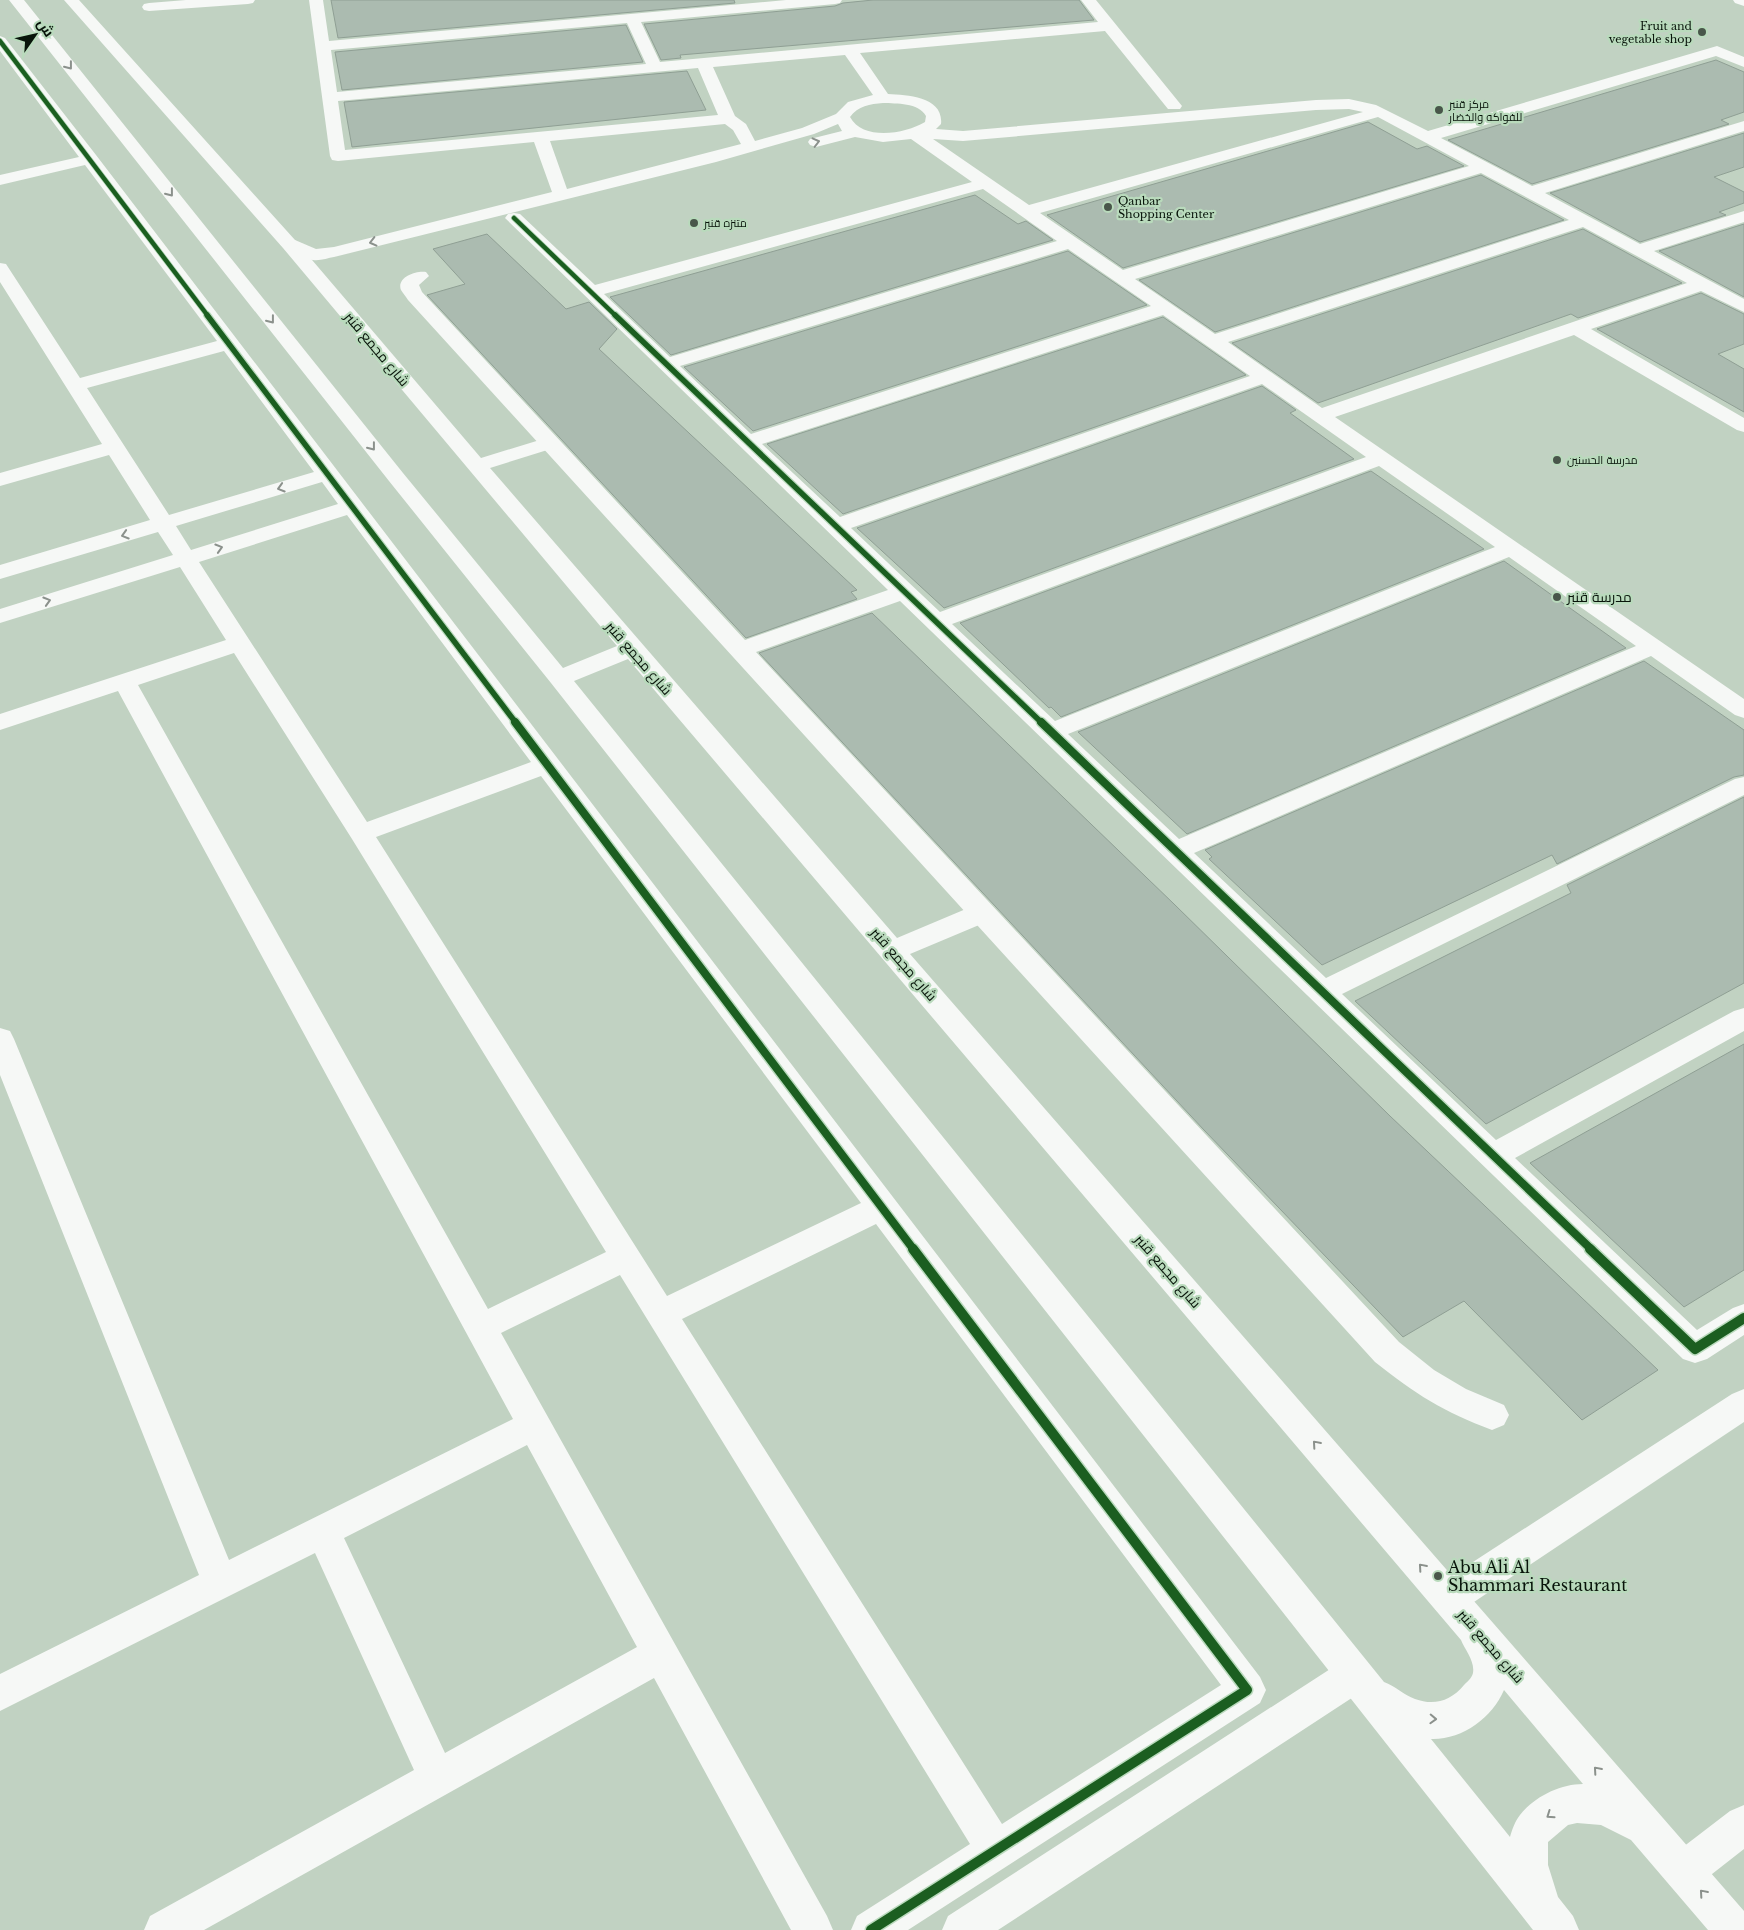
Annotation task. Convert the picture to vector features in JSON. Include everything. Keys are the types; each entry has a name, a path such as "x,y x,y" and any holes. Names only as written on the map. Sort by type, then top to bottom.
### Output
{"street":[{"path":"16,0 383,462 559,678 1553,1922"},
{"name":"شارع مجمع قنبر","path":"71,0 289,244 632,649 1734,1930"},
{"path":"149,7 248,0"},
{"path":"316,0 338,156 728,119"},
{"path":"321,46 632,18 757,3 835,0"},
{"path":"1088,0 1174,106"},
{"path":"1740,0 1744,2"},
{"path":"632,18 655,67"},
{"path":"330,97 1109,26"},
{"path":"0,41 1247,1690 871,1930"},
{"path":"849,49 883,98"},
{"path":"1426,137 1717,51 1742,60"},
{"path":"704,63 728,119 740,127 750,147"},
{"path":"842,117 843,122 857,132 867,135 892,138 917,134 963,136 1359,94 1378,98 1400,107 1448,131"},
{"path":"324,287 324,277 330,270 343,263 514,218 808,131 842,117 851,106 871,100 896,98 928,108 935,118 933,124 917,134"},
{"path":"935,118 953,123 977,123 1174,106 1311,99 1370,108 1744,306"},
{"path":"1026,211 1400,107"},
{"path":"1530,192 1744,126"},
{"path":"289,244 314,255 334,252 561,195 640,181 857,132"},
{"path":"917,134 1653,646 1738,699"},
{"path":"540,137 561,195"},
{"path":"0,180 90,159"},
{"path":"1121,277 1483,167"},
{"path":"591,292 986,183"},
{"path":"1639,250 1744,216"},
{"path":"514,218 1695,1349 1744,1318"},
{"path":"1213,341 1584,221"},
{"path":"666,364 1071,242"},
{"path":"0,268 361,833 996,1850"},
{"path":"420,276 410,283 410,289 416,296 982,914 1387,1352 1422,1380 1454,1399 1492,1415"},
{"path":"1320,415 1703,284"},
{"path":"746,442 1165,308"},
{"path":"1576,328 1744,426"},
{"path":"75,385 229,344"},
{"path":"835,526 1265,377"},
{"path":"476,466 550,443"},
{"path":"0,480 114,447"},
{"path":"935,622 1382,458"},
{"path":"0,572 328,474"},
{"path":"0,616 352,507"},
{"path":"1050,732 1512,548"},
{"path":"740,650 904,592"},
{"path":"0,722 240,643"},
{"path":"1174,851 1653,646"},
{"path":"559,678 632,649"},
{"path":"124,681 813,1930"},
{"path":"361,833 547,765"},
{"path":"1322,992 1744,785"},
{"path":"892,951 982,914"},
{"path":"1493,1156 1744,1018"},
{"path":"0,1038 220,1583"},
{"path":"661,1314 882,1207"},
{"path":"480,1328 626,1258"},
{"path":"1357,1679 1386,1704 1413,1718 1439,1721 1458,1714 1479,1698 1488,1683 1491,1664 1483,1645 1457,1608 1744,1404"},
{"path":"0,1693 534,1425"},
{"path":"323,1531 437,1778"},
{"path":"164,1930 660,1654"},
{"path":"962,1930 1357,1679"},
{"path":"1553,1922 1530,1878 1527,1855 1531,1832 1550,1813 1576,1802 1607,1806 1632,1820 1656,1838"},
{"path":"1684,1871 1744,1825"}],"building":[{"path":"331,0 734,0 735,3 338,38"},
{"path":"873,0 1079,0 1094,20 680,55 681,58 661,60 644,24 835,6 843,3"},
{"path":"626,25 643,62 342,90 335,52"},
{"path":"1716,60 1744,72 1744,112 1721,120 1729,124 1532,184 1448,140"},
{"path":"687,71 706,110 352,147 344,102"},
{"path":"1368,122 1417,149 1427,146 1464,166 1123,268 1047,215"},
{"path":"1744,133 1744,167 1714,177 1744,192 1744,203 1719,212 1726,215 1640,242 1550,193"},
{"path":"1481,175 1564,220 1215,332 1139,280"},
{"path":"975,195 1018,224 1026,221 1053,240 671,355 610,297"},
{"path":"1744,224 1744,297 1659,251"},
{"path":"1583,229 1682,283 1578,318 1571,314 1318,403 1232,343"},
{"path":"487,234 566,309 589,302 617,329 599,349 857,590 851,592 857,599 746,638 427,295 465,284 433,249"},
{"path":"1068,251 1147,305 753,431 684,367"},
{"path":"1701,293 1744,314 1744,344 1718,354 1744,369 1744,412 1597,329"},
{"path":"1163,317 1246,375 843,514 767,444"},
{"path":"1262,386 1296,410 1290,413 1354,459 944,608 857,528"},
{"path":"1371,471 1484,549 1061,717 1051,707 1049,708 960,623"},
{"path":"1504,561 1626,648 1187,834 1078,732"},
{"path":"872,613 1174,904 1390,1116 1658,1370 1582,1420 1464,1301 1403,1337 1204,1130 759,653"},
{"path":"1644,661 1744,730 1744,775 1734,777 1557,864 1552,855 1322,965 1209,859 1212,857 1205,850"},
{"path":"1744,797 1744,983 1486,1124 1355,1001 1571,893 1567,885"},
{"path":"1744,1044 1744,1270 1684,1307 1530,1163"}],"cycle path":[{"path":"0,41 1247,1690 871,1930"},
{"path":"514,218 1695,1349 1744,1318"}],"place":[{"name":"Fruit and vegetable shop","path":"1702,32"},
{"name":"مركز قنبر للفواكه والخضار","path":"1439,110"},
{"name":"Qanbar Shopping Center","path":"1108,207"},
{"name":"متنزه قنبر","path":"694,223"},
{"name":"مدرسة الحسنين","path":"1557,460"},
{"name":"مدرسة قنبر","path":"1557,597"},
{"name":"Abu Ali Al Shammari Restaurant","path":"1438,1576"}]}
